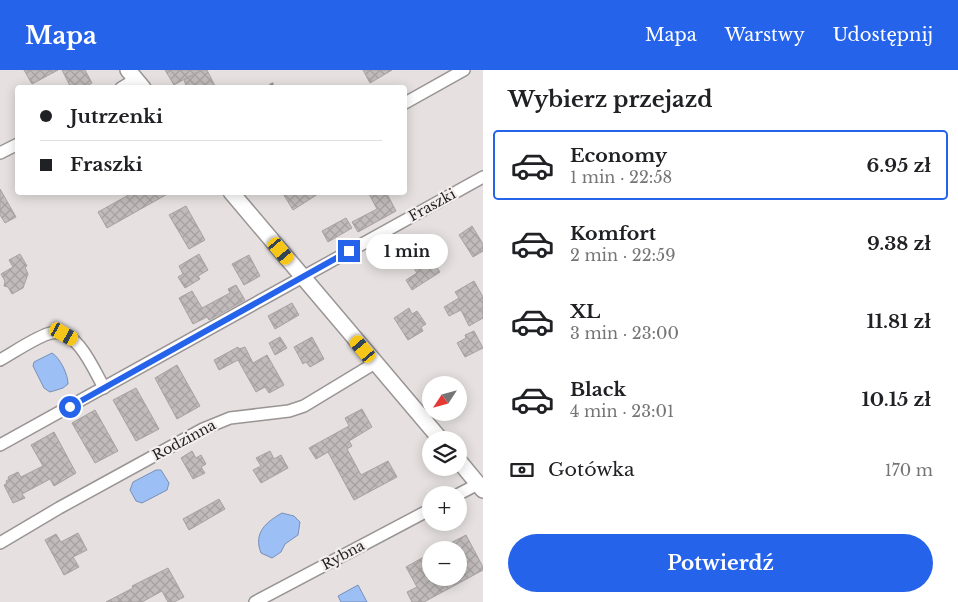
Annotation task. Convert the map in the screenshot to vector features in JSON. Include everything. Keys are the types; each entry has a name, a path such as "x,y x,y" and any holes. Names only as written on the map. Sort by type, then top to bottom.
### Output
{"street":[{"path":"407,102 464,70"},
{"path":"0,153 15,146"},
{"name":"Fraszki","path":"0,445 483,177"},
{"path":"237,195 303,278 433,431"},
{"path":"0,360 51,333 64,334 76,340 104,388"},
{"name":"Rodzinna","path":"0,543 59,508 204,429 230,418 289,411 304,406 376,363"},
{"path":"467,470 481,487 467,492"},
{"name":"Rybna","path":"255,602 422,514"}],"path":[{"path":"270,85 274,83"}],"water":[{"path":"52,353 63,367 68,384 63,388 50,392 44,388 33,366 34,362"},
{"path":"156,470 161,470 169,483 167,490 142,503 136,501 130,490 133,482"},
{"path":"282,513 294,516 300,522 298,535 285,544 281,552 272,558 261,553 259,546 260,534 266,524"},
{"path":"358,585 367,602 341,602 338,596"}],"building":[{"path":"24,70 58,70 32,84"},
{"path":"62,70 85,70 92,83 88,85 70,85"},
{"path":"165,70 201,70 174,85"},
{"path":"203,70 207,70 214,85 186,85 184,80"},
{"path":"363,70 392,70 370,83"},
{"path":"0,189 16,217 5,223 0,215"},
{"path":"129,195 166,195 107,228 98,212"},
{"path":"284,195 316,195 293,210"},
{"path":"370,195 388,195 396,211 358,232 352,222 377,209"},
{"path":"186,206 205,240 189,249 169,215"},
{"path":"346,218 352,228 328,242 322,231"},
{"path":"472,226 483,244 483,251 473,257 459,235"},
{"path":"20,254 27,266 25,267 28,274 23,288 12,294 8,287 4,286 5,281 1,274 13,267 9,260"},
{"path":"199,254 208,270 198,276 200,279 185,288 178,277 183,274 179,266"},
{"path":"249,255 260,276 244,285 232,264"},
{"path":"429,256 440,272 412,290 406,280 417,273 414,268 419,265 417,263"},
{"path":"474,281 483,297 483,318 469,326 461,310 449,316 444,307 459,298 455,292"},
{"path":"236,285 245,300 209,320 207,317 193,324 179,298 192,291 202,308 230,293 228,289"},
{"path":"292,303 299,315 275,329 268,316"},
{"path":"409,308 412,314 417,311 426,324 421,327 423,331 408,340 394,318"},
{"path":"474,331 483,348 465,357 457,343 466,338 465,335"},
{"path":"280,337 287,348 275,355 269,343"},
{"path":"312,337 324,359 310,367 306,362 303,364 294,347"},
{"path":"238,347 239,349 245,347 253,363 267,355 284,385 269,393 265,387 256,392 238,360 219,370 214,360"},
{"path":"177,365 200,406 177,419 155,378"},
{"path":"136,388 159,429 136,441 113,400"},
{"path":"362,409 372,427 349,441 352,446 347,449 361,475 388,461 397,477 354,500 328,452 316,459 309,448 349,426 345,418"},
{"path":"95,410 118,451 95,463 72,423"},
{"path":"54,432 76,473 54,486 50,479 22,494 25,498 13,503 4,485 9,479 8,477 18,472 21,477 43,466 31,445"},
{"path":"192,451 196,458 201,455 206,464 201,467 205,473 193,479 181,458"},
{"path":"270,451 274,459 281,455 288,468 261,483 253,470 261,466 256,458"},
{"path":"219,499 225,509 189,530 183,519"},
{"path":"78,533 87,550 73,557 79,567 64,575 45,540 56,534 61,542"},
{"path":"466,535 483,570 467,579 467,541 454,541"},
{"path":"422,558 422,586 454,586 424,602 412,602 407,592 417,587 406,567"},
{"path":"168,568 184,597 174,602 168,602 162,591 142,602 106,602 133,588 132,586"}],"route":[{"path":"70,407 349,251"}]}
